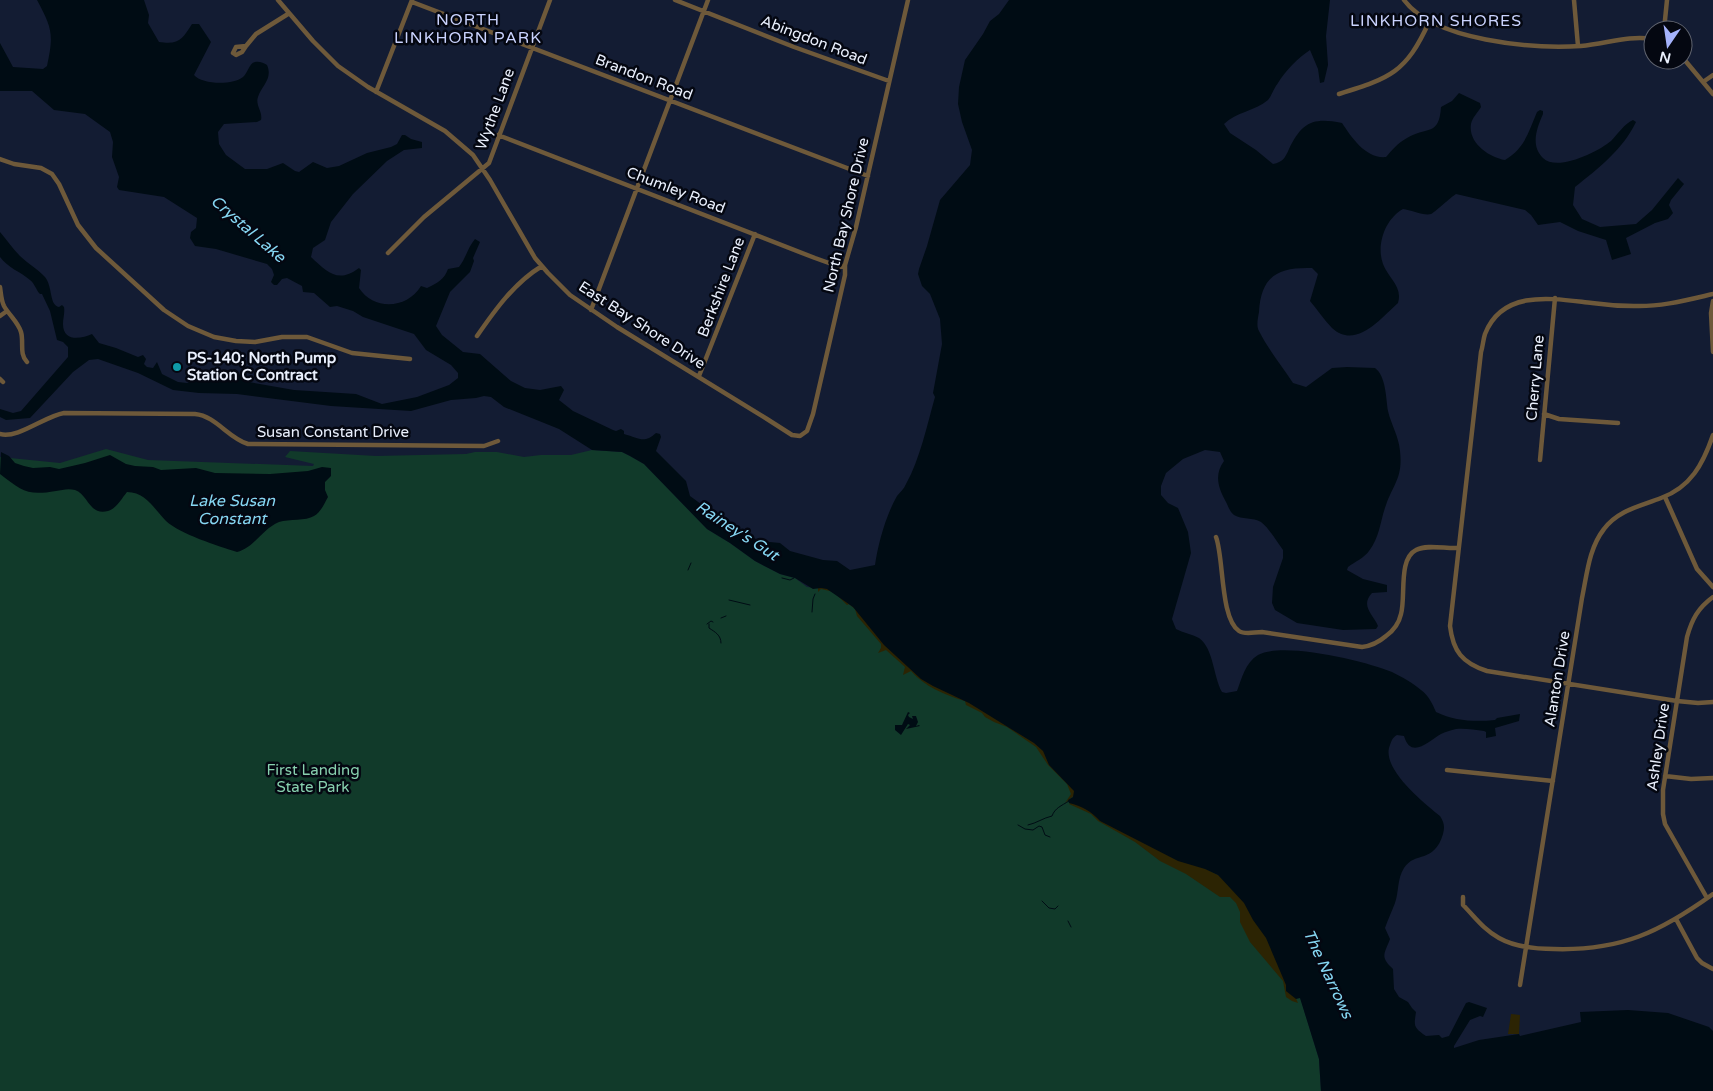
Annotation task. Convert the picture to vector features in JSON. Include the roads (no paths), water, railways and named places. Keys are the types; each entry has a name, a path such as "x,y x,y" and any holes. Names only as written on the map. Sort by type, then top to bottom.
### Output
{"street":[{"name":"East Bay Shore Drive","path":"278,0 312,41 338,66 376,92 445,130 473,156 483,169 529,248 542,266 568,292 591,310 792,434 800,436 805,434"},
{"path":"281,5 287,0"},
{"name":"Wythe Lane","path":"483,169 490,159 531,46 550,0"},
{"name":"Abingdon Road","path":"675,0 794,47 889,81"},
{"path":"591,310 708,0"},
{"name":"North Bay Shore Drive","path":"805,434 813,414 846,275 845,265 854,236 908,0"},
{"path":"1404,0 1413,10 1429,22 1447,30 1483,39 1522,44 1578,46 1627,38 1643,39"},
{"path":"1574,0 1578,46"},
{"path":"1665,20 1667,0"},
{"path":"376,92 412,1"},
{"name":"Brandon Road","path":"412,1 868,176"},
{"path":"246,46 256,34 288,14"},
{"path":"1339,94 1375,83 1397,71 1420,41 1429,22"},
{"path":"1693,70 1713,94"},
{"path":"1703,82 1713,75"},
{"name":"Chumley Road","path":"498,135 840,267 845,265"},
{"path":"0,159 14,164 40,168 52,174 59,184 78,225 92,244 164,310 188,326 214,337 231,341 254,342 282,337 307,337 352,353 410,359"},
{"path":"388,253 424,217 483,169"},
{"name":"Berkshire Lane","path":"699,376 755,234"},
{"path":"477,336 513,290 542,266"},
{"path":"0,287 2,302 20,329 23,341 22,356 27,362"},
{"path":"1713,294 1654,306 1618,306 1555,298 1528,300 1513,304 1498,315 1486,333 1481,352 1450,626 1453,645 1458,654 1474,666 1487,671 1698,704 1713,702"},
{"name":"Cherry Lane","path":"1540,460 1555,298"},
{"path":"1713,301 1711,312 1713,352"},
{"path":"0,316 7,310"},
{"name":"Susan Constant Drive","path":"0,434 12,434 52,416 64,413 195,414 206,416 238,440 248,444 484,446 498,440"},
{"path":"1544,414 1559,419 1618,423"},
{"name":"Alanton Drive","path":"1520,985 1589,561 1596,542 1605,528 1615,518 1630,509 1665,497 1679,489 1698,470 1713,435"},
{"path":"1665,497 1697,569 1713,588"},
{"path":"1216,537 1220,552 1221,578 1224,593 1232,625 1239,631 1246,633 1262,632 1362,647 1372,645 1383,639 1399,620 1403,598 1405,564 1411,553 1422,548 1458,548"},
{"name":"Ashley Drive","path":"1707,898 1665,824 1662,802 1690,627 1697,612 1713,597"},
{"path":"1447,770 1553,781"},
{"path":"1665,776 1691,779 1713,778"},
{"path":"1463,897 1463,905 1482,926 1507,942 1526,947 1566,950 1603,947 1639,936 1676,919 1713,894"},
{"path":"1676,919 1698,958 1702,963 1713,969"}],"water":[{"path":"37,0 144,0 149,15 148,23 159,42 176,42 183,37 192,24 199,24 211,42 194,75 204,81 226,83 239,80 253,63 260,62 267,65 268,78 257,100 261,120 257,122 224,124 218,132 219,144 226,155 245,169 267,169 283,163 299,172 313,162 327,168 339,166 367,153 391,147 397,144 402,135 422,142 422,148 404,150 387,161 353,194 331,222 325,240 313,248 311,257 322,267 339,276 352,273 359,268 361,270 359,288 365,295 373,301 390,304 408,299 421,286 427,288 440,281 448,269 459,267 475,239 480,242 473,258 474,261 470,272 450,292 436,326 442,335 463,352 480,354 511,381 525,388 540,390 561,386 564,390 559,400 573,411 613,430 621,429 624,431 624,434 641,439 648,438 656,433 660,434 661,437 656,451 686,481 690,496 716,515 720,521 760,541 780,543 790,551 823,560 837,561 850,570 875,565 886,521 897,496 911,474 926,430 935,397 933,393 942,344 940,319 930,294 922,286 918,274 940,200 970,165 972,150 958,104 959,87 965,60 990,21 999,14 1009,0 1330,0 1326,36 1328,65 1324,82 1320,83 1318,69 1310,50 1288,69 1268,100 1224,124 1230,133 1273,164 1283,159 1304,127 1316,121 1342,123 1355,141 1366,151 1372,155 1386,157 1404,140 1414,134 1435,127 1438,123 1441,107 1452,101 1459,93 1480,103 1481,107 1471,124 1471,131 1476,143 1486,152 1505,160 1522,145 1537,112 1540,110 1543,111 1543,114 1536,136 1537,148 1543,158 1549,162 1558,163 1577,159 1597,150 1611,141 1633,120 1636,122 1624,141 1601,165 1575,187 1573,205 1582,219 1600,227 1636,224 1652,210 1678,178 1684,184 1669,205 1673,213 1668,219 1655,223 1626,238 1631,254 1612,260 1606,240 1578,231 1560,222 1538,225 1525,210 1456,194 1431,214 1421,214 1403,209 1391,219 1384,233 1381,257 1385,269 1397,287 1398,303 1376,323 1359,334 1341,334 1332,328 1310,301 1318,274 1312,268 1290,269 1281,272 1274,276 1263,289 1260,299 1258,329 1293,383 1306,387 1332,368 1347,367 1375,368 1383,382 1388,411 1399,446 1401,460 1399,474 1386,505 1373,546 1365,555 1348,567 1347,570 1363,579 1387,585 1387,592 1372,593 1367,602 1367,606 1378,626 1376,629 1343,630 1297,623 1275,610 1272,603 1273,587 1283,558 1283,550 1270,531 1261,522 1237,517 1230,511 1218,481 1219,471 1224,461 1220,452 1205,450 1183,459 1166,473 1161,486 1161,495 1168,503 1178,508 1188,532 1191,553 1172,619 1176,629 1199,638 1204,643 1208,649 1222,692 1237,691 1247,666 1258,655 1270,651 1304,651 1345,658 1392,672 1424,692 1436,712 1450,717 1472,721 1487,721 1520,714 1519,721 1495,728 1496,736 1486,738 1486,732 1484,731 1456,729 1441,734 1421,747 1411,747 1404,736 1397,735 1393,738 1390,745 1391,764 1397,774 1424,803 1440,816 1444,827 1443,834 1435,850 1413,860 1404,868 1400,877 1395,903 1385,928 1390,939 1384,956 1386,962 1393,969 1394,989 1399,997 1408,1002 1416,1012 1415,1023 1417,1028 1426,1036 1439,1035 1442,1038 1449,1036 1466,1003 1469,1002 1487,1008 1483,1017 1480,1016 1470,1020 1454,1048 1479,1040 1519,1034 1520,1036 1581,1022 1580,1012 1628,1010 1668,1013 1709,1027 1713,1031 1713,1091 1321,1091 1319,1059 1300,998 1296,999 1286,991 1286,985 1266,938 1244,903 1218,875 1178,861 1100,821 1086,809 1069,803 1068,800 1073,797 1074,791 1049,765 1043,751 1034,743 969,703 921,679 884,645 853,607 827,589 813,589 795,578 780,574 755,561 707,529 644,464 622,452 592,450 559,429 504,407 491,397 484,396 451,400 411,411 331,406 237,394 173,390 138,373 98,359 89,360 73,372 30,418 6,420 0,417 0,409 13,413 21,411 68,357 68,347 63,342 57,340 50,311 42,294 40,294 30,280 0,257 0,232 20,256 45,277 54,303 56,306 62,305 64,307 63,324 66,334 73,338 78,338 92,334 99,343 138,357 143,355 146,359 144,364 147,367 153,368 157,362 162,374 178,382 187,383 208,373 226,376 235,369 243,379 249,382 294,390 356,394 382,404 417,397 449,385 458,378 458,373 451,365 426,350 414,334 363,317 353,311 337,306 330,307 314,293 303,292 302,286 287,278 274,285 271,282 274,275 272,269 267,264 216,249 195,246 190,238 191,232 196,228 197,218 164,197 119,190 117,187 119,177 112,157 113,142 110,132 85,114 54,110 32,91 0,91 0,43 13,67 43,69 47,66 51,46 50,31"},
{"name":"Lake Susan Constant","path":"1,452 9,456 15,463 33,468 50,467 59,469 110,455 126,464 153,467 161,470 196,468 215,473 270,474 308,471 322,467 331,468 331,476 325,482 325,490 328,497 316,514 307,519 279,522 248,547 237,552 200,539 172,526 145,498 134,493 127,492 114,508 102,512 93,508 75,490 67,489 38,493 25,491 0,474"},
{"path":"908,712 910,713 909,717 913,719 912,716 916,716 918,722 916,726 920,726 906,729 910,725 908,724 901,735 895,730 895,725 902,725"}],"waterway":[{"path":"688,570 691,563"},
{"path":"782,578 790,580 794,578"},
{"path":"812,612 815,594"},
{"path":"729,600 750,605"},
{"path":"721,618 726,616"},
{"path":"707,624 711,621 713,622"},
{"path":"709,624 709,628 719,636 721,643"},
{"path":"1028,825 1052,816 1057,809 1069,801"},
{"path":"1018,825 1025,829 1033,830 1039,826 1042,827 1045,835 1050,837"},
{"path":"1042,901 1049,908 1055,909 1058,906"},
{"path":"1068,921 1071,927"}],"place":[{"name":"PS-140; North Pump Station C Contract","path":"177,367"}],"district":[{"name":"LINKHORN SHORES","path":"1436,21"},
{"name":"NORTH LINKHORN PARK","path":"468,29"}],"water label":[{"name":"Crystal Lake","path":"248,229"},
{"name":"Rainey's Gut","path":"737,531"},
{"name":"The Narrows","path":"1328,974"}],"park label":[{"name":"First Landing State Park","path":"313,778"}]}
